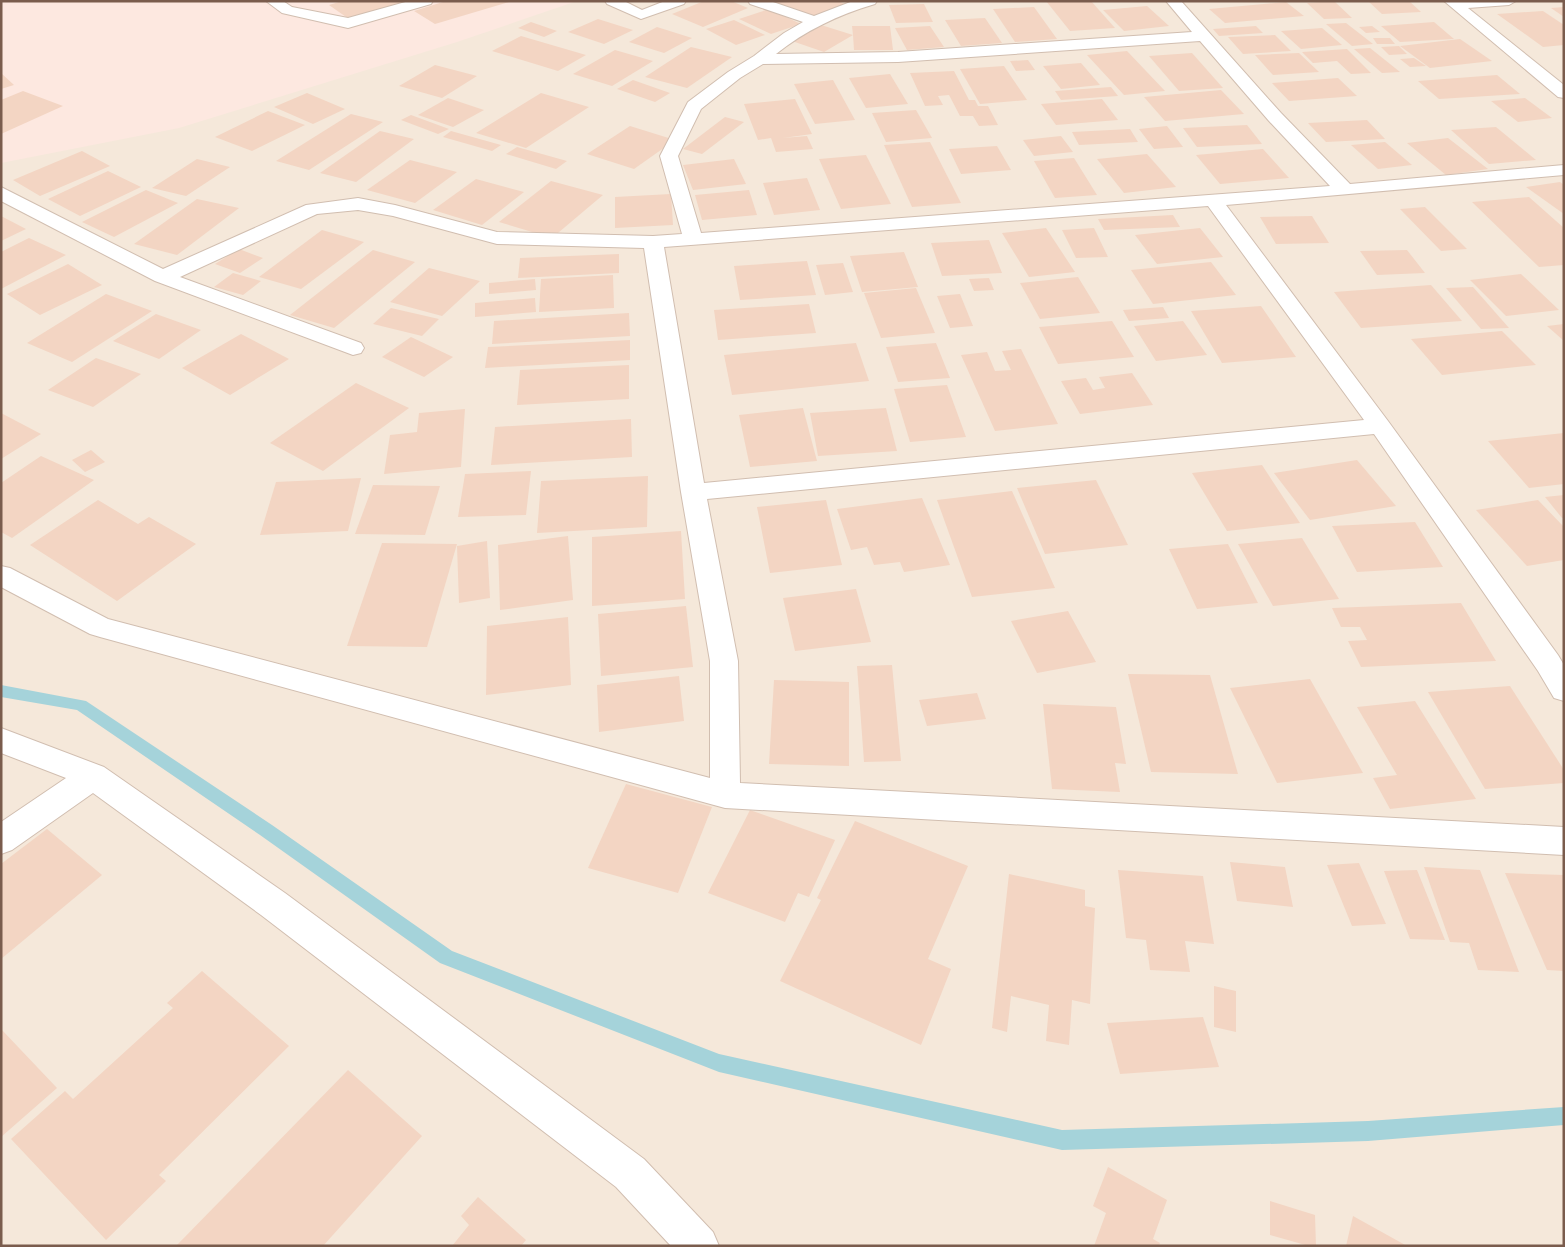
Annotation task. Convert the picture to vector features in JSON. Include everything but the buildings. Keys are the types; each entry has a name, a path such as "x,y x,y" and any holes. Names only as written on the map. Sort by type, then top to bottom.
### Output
{"street":[{"path":"273,1 287,10 348,23 426,1"},
{"path":"612,1 641,15 679,1"},
{"path":"755,1 815,21"},
{"path":"693,239 668,156 694,106 734,74 760,59 789,36 815,21 849,7 870,1"},
{"path":"1172,1 1275,117 1345,190"},
{"path":"1452,3 1509,1"},
{"path":"1452,3 1564,93"},
{"path":"760,59 898,57 1202,36"},
{"path":"162,277 313,209 358,204 395,211 497,238 653,242 1345,190 1564,170"},
{"path":"1,193 162,277 353,348"},
{"path":"1212,199 1380,426 1548,663 1564,690"},
{"path":"653,242 693,492 724,661 725,795"},
{"path":"693,492 1380,426"},
{"path":"1,575 100,627 725,795 1564,841"},
{"path":"1,740 93,776 273,904 630,1173 699,1246"},
{"path":"1,840 93,776"}],"shaded area":[{"path":"1,1 1564,1 1564,1246 1,1246"},
{"path":"1,1 577,1 457,42 179,128 1,163"}],"waterway":[{"path":"1,691 81,705 266,830 446,957 719,1063 1062,1140 1368,1131 1564,1116"}]}
